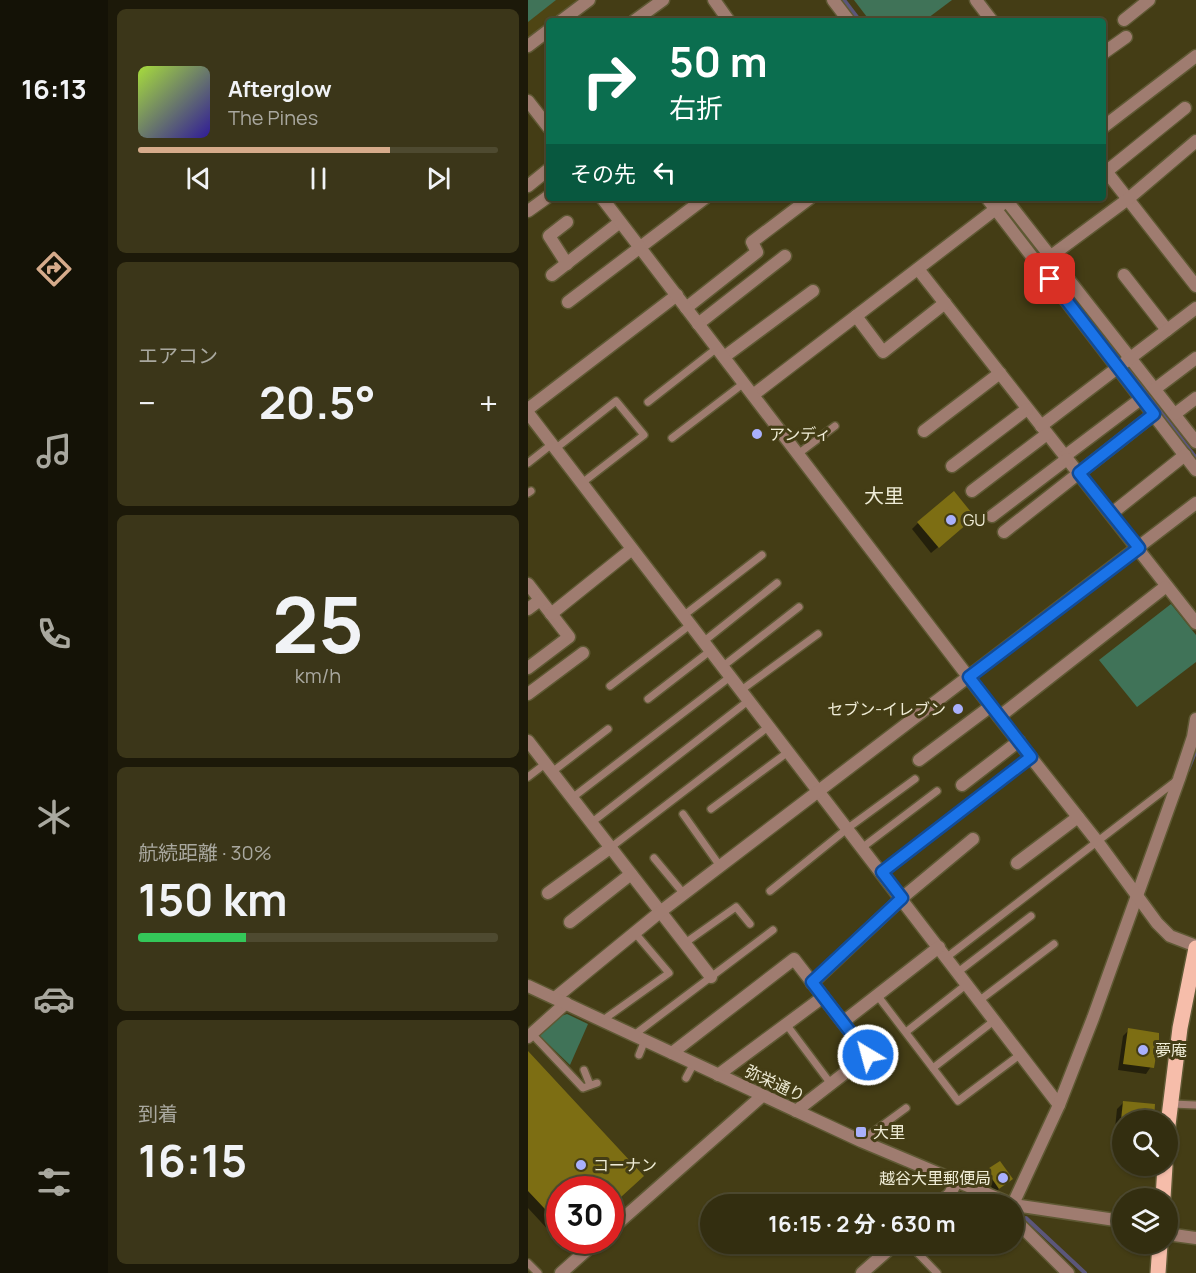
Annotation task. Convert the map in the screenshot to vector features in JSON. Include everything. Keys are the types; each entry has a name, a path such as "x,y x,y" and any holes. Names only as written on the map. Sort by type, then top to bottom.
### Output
{"main road":[{"path":"1169,1110 1180,1028 1196,947"},
{"path":"1158,1273 1159,1254"}],"street":[{"path":"565,18 589,0"},
{"path":"638,18 663,0"},
{"path":"714,0 727,18"},
{"path":"833,0 847,18"},
{"path":"976,0 988,18"},
{"path":"1124,20 1149,0"},
{"path":"528,46 546,32"},
{"path":"1106,51 1126,37"},
{"path":"1106,125 1196,56"},
{"path":"528,101 546,121"},
{"path":"1106,168 1185,108"},
{"path":"1051,256 1128,198 1196,141"},
{"path":"1106,170 1196,286"},
{"path":"528,186 546,172"},
{"path":"528,211 546,198"},
{"path":"604,201 1137,895 1170,936 1196,947"},
{"path":"568,302 701,201"},
{"path":"686,308 757,252 752,242 806,201"},
{"path":"989,201 1196,470"},
{"path":"753,394 1006,201"},
{"path":"1010,201 1196,440"},
{"path":"567,222 549,236 567,264"},
{"path":"552,275 620,222"},
{"path":"698,324 785,256"},
{"path":"918,269 1139,548 1165,587 1196,623"},
{"path":"1124,275 1167,330"},
{"path":"721,353 813,291"},
{"path":"677,295 528,411 768,728 863,847 1059,1105"},
{"path":"856,316 883,352 945,303"},
{"path":"972,491 1118,368 1196,308"},
{"path":"1155,389 1196,358"},
{"path":"924,431 999,373"},
{"path":"992,516 1142,398"},
{"path":"1174,414 1196,398"},
{"path":"952,466 1027,409"},
{"path":"1004,532 1154,414"},
{"path":"1111,513 1185,455"},
{"path":"530,1035 560,1000 660,912 1196,503"},
{"path":"551,614 632,549"},
{"path":"528,584 569,637 528,668"},
{"path":"999,717 1165,587"},
{"path":"528,609 540,600"},
{"path":"528,694 583,652"},
{"path":"919,760 991,706"},
{"path":"1018,1194 1059,1105 1179,779 1193,737 1196,719"},
{"path":"962,785 1019,741"},
{"path":"529,744 711,977"},
{"path":"1017,863 1078,817"},
{"path":"812,982 902,898 973,839"},
{"path":"548,893 610,848"},
{"path":"570,922 631,874"},
{"path":"843,1022 877,995 943,952"},
{"path":"672,1053 794,959 868,1055 796,1111"},
{"name":"弥栄通り","path":"528,986 861,1141 986,1194"},
{"path":"718,1075 823,997"},
{"path":"624,1218 762,1096"},
{"path":"950,1194 956,1182"},
{"name":"弥栄通り","path":"1024,1207 1112,1220"},
{"path":"1024,1229 1068,1273"},
{"path":"1178,1236 1196,1238"},
{"path":"561,1273 582,1254"},
{"path":"862,1273 884,1254"}],"lane":[{"path":"648,402 721,353"},
{"path":"672,438 744,383"},
{"path":"528,463 616,401 644,435 582,483"},
{"path":"798,454 836,426"},
{"path":"610,686 762,555"},
{"path":"648,699 777,583"},
{"path":"722,667 800,607"},
{"path":"591,823 818,634"},
{"path":"572,798 730,677"},
{"path":"610,848 768,728"},
{"path":"528,777 549,768 608,729"},
{"path":"711,809 788,752"},
{"path":"882,872 1031,757"},
{"path":"770,891 848,828 915,779"},
{"path":"943,952 1179,779"},
{"path":"863,847 937,791"},
{"path":"683,814 720,866"},
{"path":"654,858 684,894"},
{"path":"685,943 736,907 750,924"},
{"path":"958,972 1031,916"},
{"path":"639,1055 640,1038 711,977 773,930"},
{"path":"603,1020 669,973 635,933"},
{"path":"980,1000 1054,944"},
{"path":"906,1032 967,984"},
{"path":"877,995 958,1101 1021,1054"},
{"path":"933,1068 995,1020"},
{"path":"786,1024 831,1084"},
{"path":"530,1035 583,1088 594,1084 584,1070"},
{"path":"686,1078 694,1063"},
{"path":"1169,1104 1196,1106"},
{"path":"861,1141 906,1107"},
{"path":"919,1254 937,1273"},
{"path":"528,1263 538,1273"}],"shaded area":[{"path":"528,0 585,0 561,18 546,18 546,29 528,44"}],"green space":[{"path":"528,0 556,0 528,22"},
{"path":"854,0 952,0 928,18 868,18"},
{"path":"1171,604 1196,635 1196,662 1137,707 1099,660"},
{"path":"567,1014 588,1024 570,1065 539,1035 558,1017"}],"building":[{"path":"954,491 975,517 939,548 917,522"},
{"path":"1128,1028 1159,1033 1159,1056 1156,1056 1154,1068 1123,1064"},
{"path":"528,1051 644,1176 624,1194 624,1176 546,1176 546,1210 528,1191"},
{"path":"1123,1101 1155,1104 1155,1110 1122,1110"},
{"path":"1000,1161 1013,1179 999,1189 986,1170"}],"waterway":[{"path":"844,0 858,18"},
{"path":"999,201 1196,458"},
{"path":"1188,770 1196,750"},
{"path":"1026,1218 1085,1273"}],"place":[{"name":"アンディ","path":"757,434"},
{"name":"GU","path":"951,520"},
{"name":"セブン-イレブン","path":"958,709"},
{"name":"夢庵","path":"1143,1050"},
{"name":"大里","path":"861,1132"},
{"name":"コーナン","path":"581,1165"},
{"name":"越谷大里郵便局","path":"1003,1178"}],"district":[{"name":"大里","path":"884,496"}],"route":[{"path":"868,1055 812,982 902,898 882,872 1031,757 969,677 1139,548 1079,473 1154,414 1050,279"}]}
